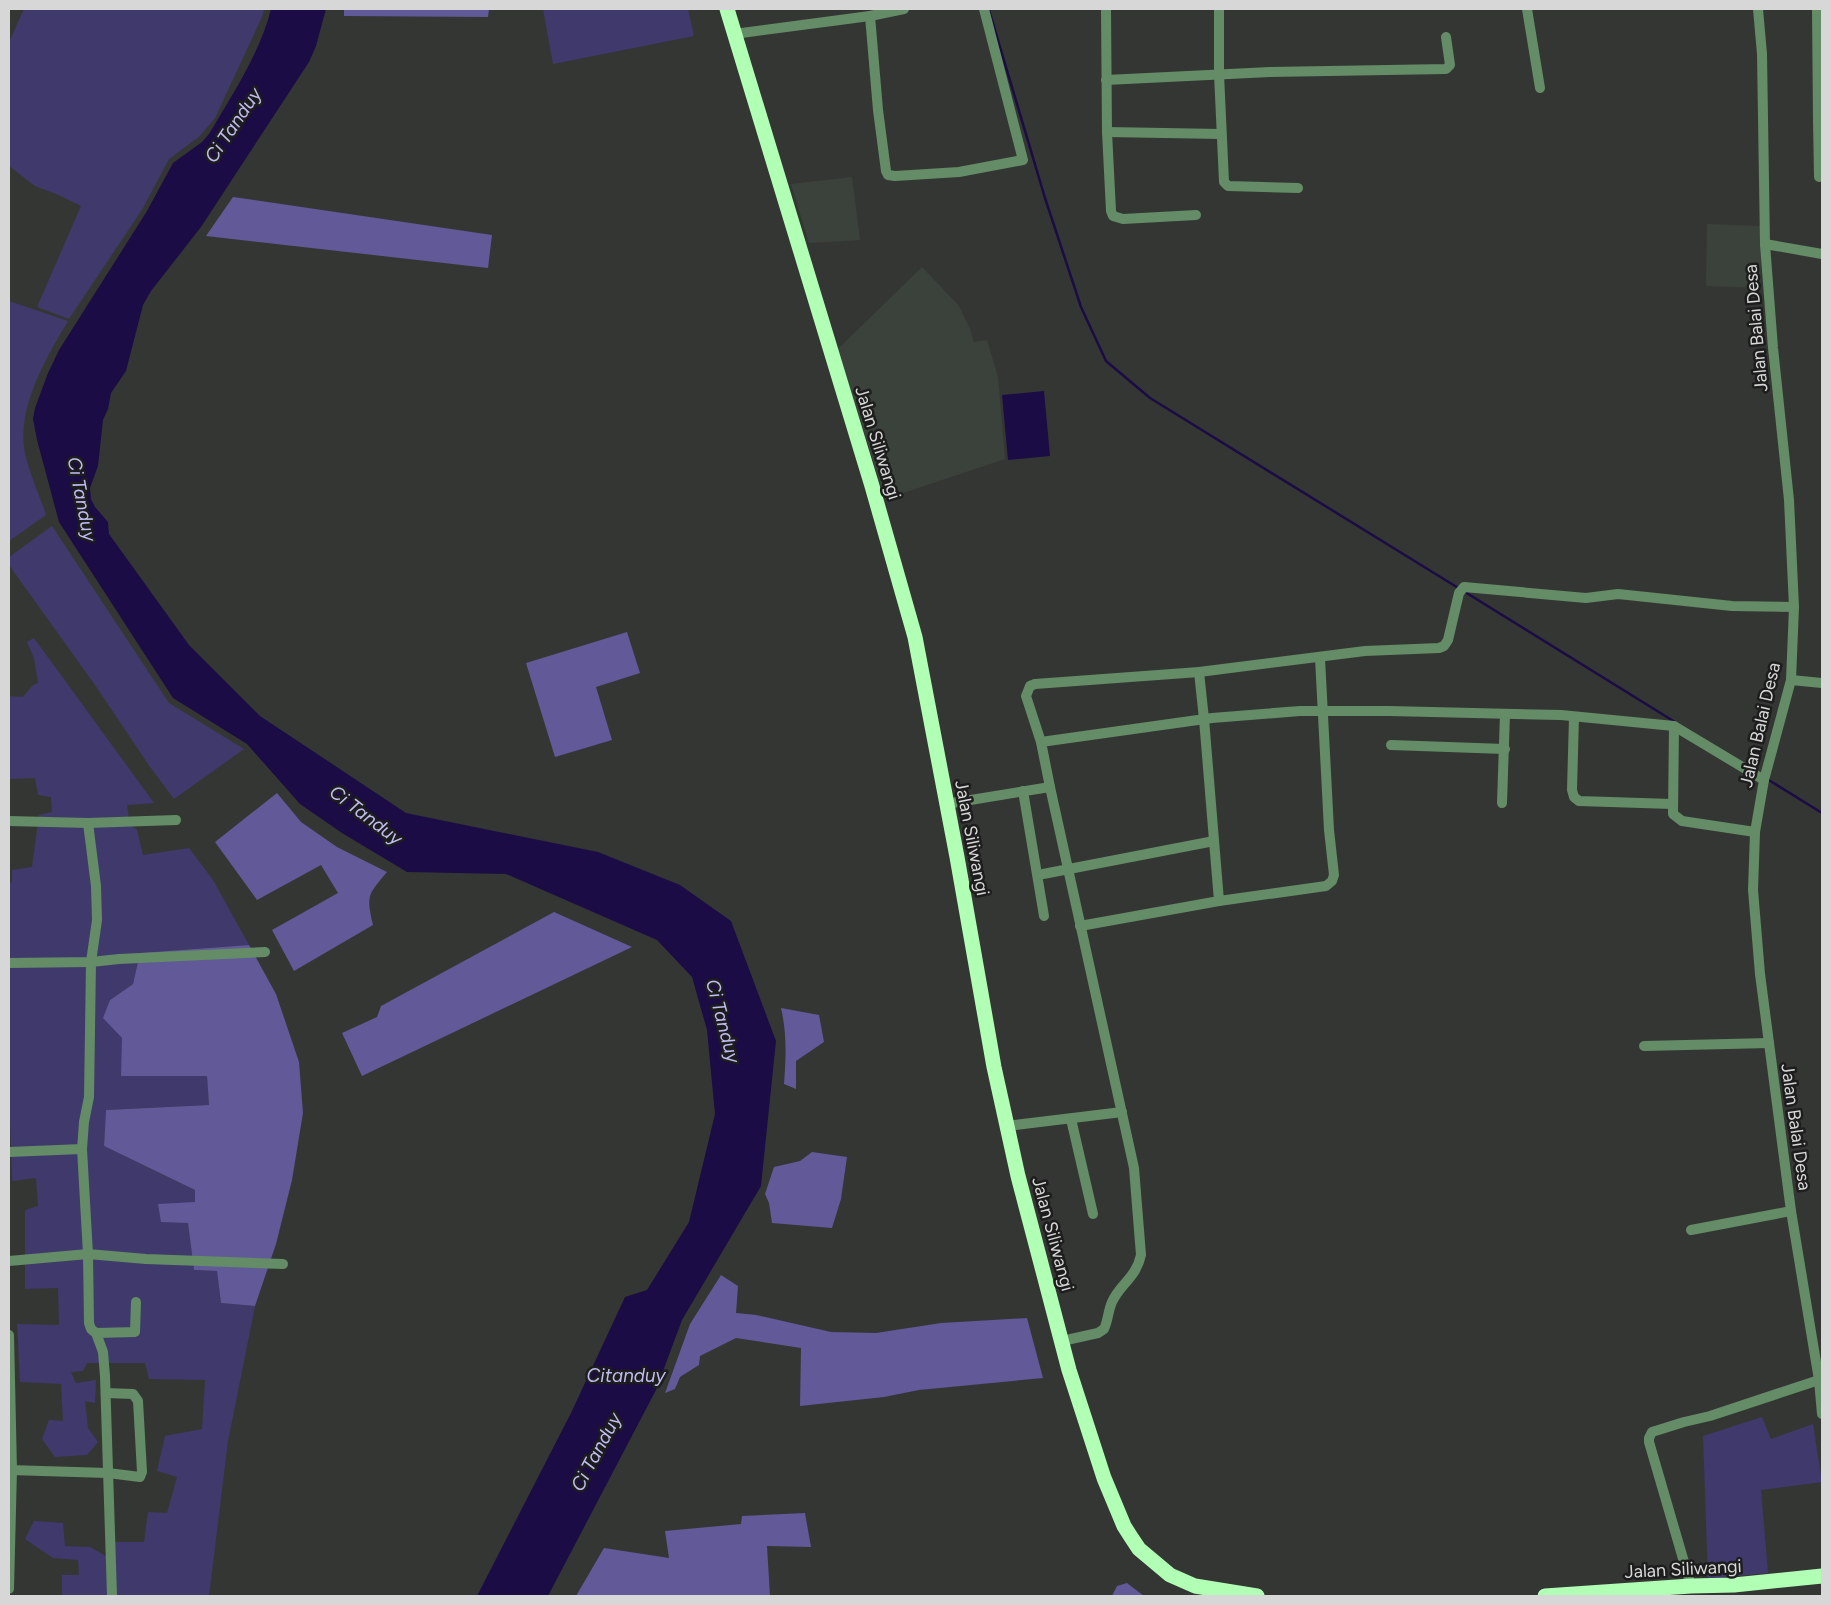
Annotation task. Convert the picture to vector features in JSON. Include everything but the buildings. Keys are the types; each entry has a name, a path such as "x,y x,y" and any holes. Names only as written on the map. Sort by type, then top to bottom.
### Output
{"highway":[{"name":"Jalan Siliwangi","path":"727,9 895,562 915,637 994,1067 1018,1176 1075,1390 1104,1478 1124,1526 1140,1548 1170,1575 1195,1586 1257,1596"},
{"name":"Jalan Siliwangi","path":"1545,1596 1691,1586 1734,1585 1822,1576"}],"street":[{"path":"734,34 904,9"},
{"path":"874,13 878,110 886,171 888,175 895,176 959,172 1023,160 984,9"},
{"path":"1106,9 1107,132 1111,211 1113,216 1123,219 1196,215"},
{"path":"1219,9 1222,179 1225,185 1298,188"},
{"path":"1527,9 1540,88"},
{"name":"Jalan Balai Desa","path":"1758,9 1762,54 1765,244 1773,348 1789,500 1794,607 1791,680 1764,779 1755,832 1753,890 1760,974 1791,1211 1822,1414"},
{"path":"1817,9 1820,121 1819,177"},
{"path":"1106,80 1219,74 1446,69 1450,65 1446,36"},
{"path":"1107,132 1221,134"},
{"path":"1765,244 1822,254"},
{"path":"1062,1341 1098,1333 1104,1329 1111,1304 1134,1274 1141,1255 1134,1168 1080,926 1069,868 1040,742 1026,696 1030,686 1035,684 1198,672 1365,651 1439,648 1444,646 1448,640 1462,590 1586,598 1618,594 1732,606 1794,607"},
{"path":"1080,926 1219,901 1326,886 1332,881 1334,875 1329,830 1320,658"},
{"path":"1198,672 1204,719 1219,901"},
{"path":"1791,680 1822,683"},
{"path":"1040,742 1204,719 1323,710 1574,717 1674,726 1764,779"},
{"path":"1502,803 1505,714"},
{"path":"1574,717 1572,790 1574,797 1579,801 1672,804"},
{"path":"1674,726 1673,814 1682,821 1755,832"},
{"path":"1391,744 1505,749"},
{"path":"946,804 1050,787"},
{"path":"1023,790 1044,916"},
{"path":"9,821 88,823 176,820"},
{"path":"88,823 96,886 97,920 92,962 89,1098 84,1122 82,1149 88,1254 89,1323 91,1330 96,1333 135,1332 136,1302"},
{"path":"1038,874 1214,841"},
{"path":"9,963 92,962 265,952"},
{"path":"1644,1046 1769,1043"},
{"path":"1007,1126 1122,1112"},
{"path":"1071,1118 1093,1214"},
{"path":"9,1152 82,1149"},
{"path":"1691,1230 1791,1211"},
{"path":"9,1261 88,1254 146,1259 283,1264"},
{"path":"96,1333 103,1352 106,1393 112,1596"},
{"path":"9,1335 9,1589"},
{"path":"1691,1586 1649,1442 1652,1432 1710,1416 1818,1380"},
{"path":"10,1470 108,1473 140,1477 142,1472 138,1401 133,1394 106,1393"}],"shaded area":[{"path":"24,9 264,9 215,118 200,136 169,159 143,208 69,319 37,307 81,206 35,186 9,166 9,42"},
{"path":"344,9 489,9 488,17 344,16"},
{"path":"543,9 688,9 694,36 553,64"},
{"path":"852,177 860,240 809,243 791,184"},
{"path":"233,197 492,235 488,268 206,236"},
{"path":"1707,224 1762,226 1760,288 1706,286"},
{"path":"922,267 959,306 974,342 987,340 998,377 1005,459 885,499 838,349"},
{"path":"9,301 68,321 42,367 35,384 25,419 23,436 29,468 46,515 9,541"},
{"path":"52,526 169,703 244,749 174,799 9,565 9,557"},
{"path":"627,632 640,673 596,687 612,740 555,757 526,663"},
{"path":"34,638 154,803 127,805 130,825 137,830 143,855 189,848 213,880 249,945 140,953 133,984 110,1000 122,1038 122,1076 207,1076 209,1105 106,1110 104,1146 195,1190 195,1202 188,1222 194,1270 217,1271 221,1303 255,1306 228,1441 209,1596 62,1596 62,1575 79,1575 78,1560 53,1558 25,1539 34,1521 63,1523 65,1546 90,1547 115,1561 115,1542 144,1542 148,1512 167,1513 177,1477 157,1471 165,1436 202,1429 205,1380 149,1379 145,1363 87,1363 83,1371 71,1372 76,1383 96,1380 95,1403 85,1401 88,1428 98,1442 87,1455 55,1457 42,1439 49,1420 63,1421 61,1384 20,1382 17,1324 59,1325 58,1288 25,1289 25,1210 38,1206 36,1178 12,1181 9,1085 9,884 12,882 12,870 32,867 39,815 52,812 51,797 38,795 35,778 9,779 9,696 23,697 32,686 38,683 34,658 27,642"},
{"path":"277,793 301,822 337,847 387,872 370,896 369,901 373,925 294,971 272,930 338,893 321,865 257,900 215,842"},
{"path":"554,912 632,947 362,1076 342,1033 377,1017 381,1006"},
{"path":"249,945 276,994 299,1062 303,1113 292,1180 276,1244 255,1306 221,1303 217,1271 194,1270 188,1223 161,1222 158,1204 195,1202 195,1190 104,1146 106,1110 209,1105 207,1076 121,1076 122,1038 103,1018 110,1000 133,984 140,953"},
{"path":"781,1008 819,1015 824,1042 796,1061 796,1089 784,1084 786,1046"},
{"path":"812,1152 847,1157 841,1199 832,1228 772,1223 769,1203 765,1194 774,1167 800,1161"},
{"path":"721,1275 738,1286 736,1313 756,1315 831,1332 876,1333 941,1323 1027,1318 1043,1378 919,1390 884,1397 800,1406 801,1348 736,1338 700,1356 699,1365 680,1377 675,1389 665,1393 690,1324"},
{"path":"1762,1417 1771,1439 1813,1424 1822,1482 1761,1490 1768,1573 1708,1579 1703,1436"},
{"path":"805,1513 811,1547 767,1546 770,1596 576,1596 604,1548 669,1558 665,1531 741,1524 742,1516"},
{"path":"1127,1583 1144,1596 1112,1596 1117,1586"}],"water":[{"name":"Citanduy","path":"271,9 326,9 316,46 309,62 201,227 151,291 143,305 126,371 111,393 108,409 103,420 98,466 90,488 91,499 95,507 108,522 109,534 189,645 260,716 406,813 598,852 680,885 731,921 776,1041 761,1186 682,1320 656,1390 548,1596 477,1596 571,1413 625,1297 647,1290 689,1222 715,1114 707,1030 692,977 657,940 506,874 407,872 342,833 300,804 247,744 173,698 59,522 33,419 35,408 48,373 59,350 147,211 173,163 202,142 209,134 253,57"},
{"path":"1044,391 1050,456 1008,460 1002,395"}],"waterway":[{"path":"989,10 1045,198 1081,307 1106,361 1150,398 1460,589"},
{"path":"1465,592 1675,722"},
{"path":"1767,779 1822,813"}],"water label":[{"name":"Ci Tanduy","path":"233,125"},
{"name":"Ci Tanduy","path":"82,499"},
{"name":"Ci Tanduy","path":"366,815"},
{"name":"Ci Tanduy","path":"723,1021"},
{"name":"Ci Tanduy","path":"596,1452"}]}
